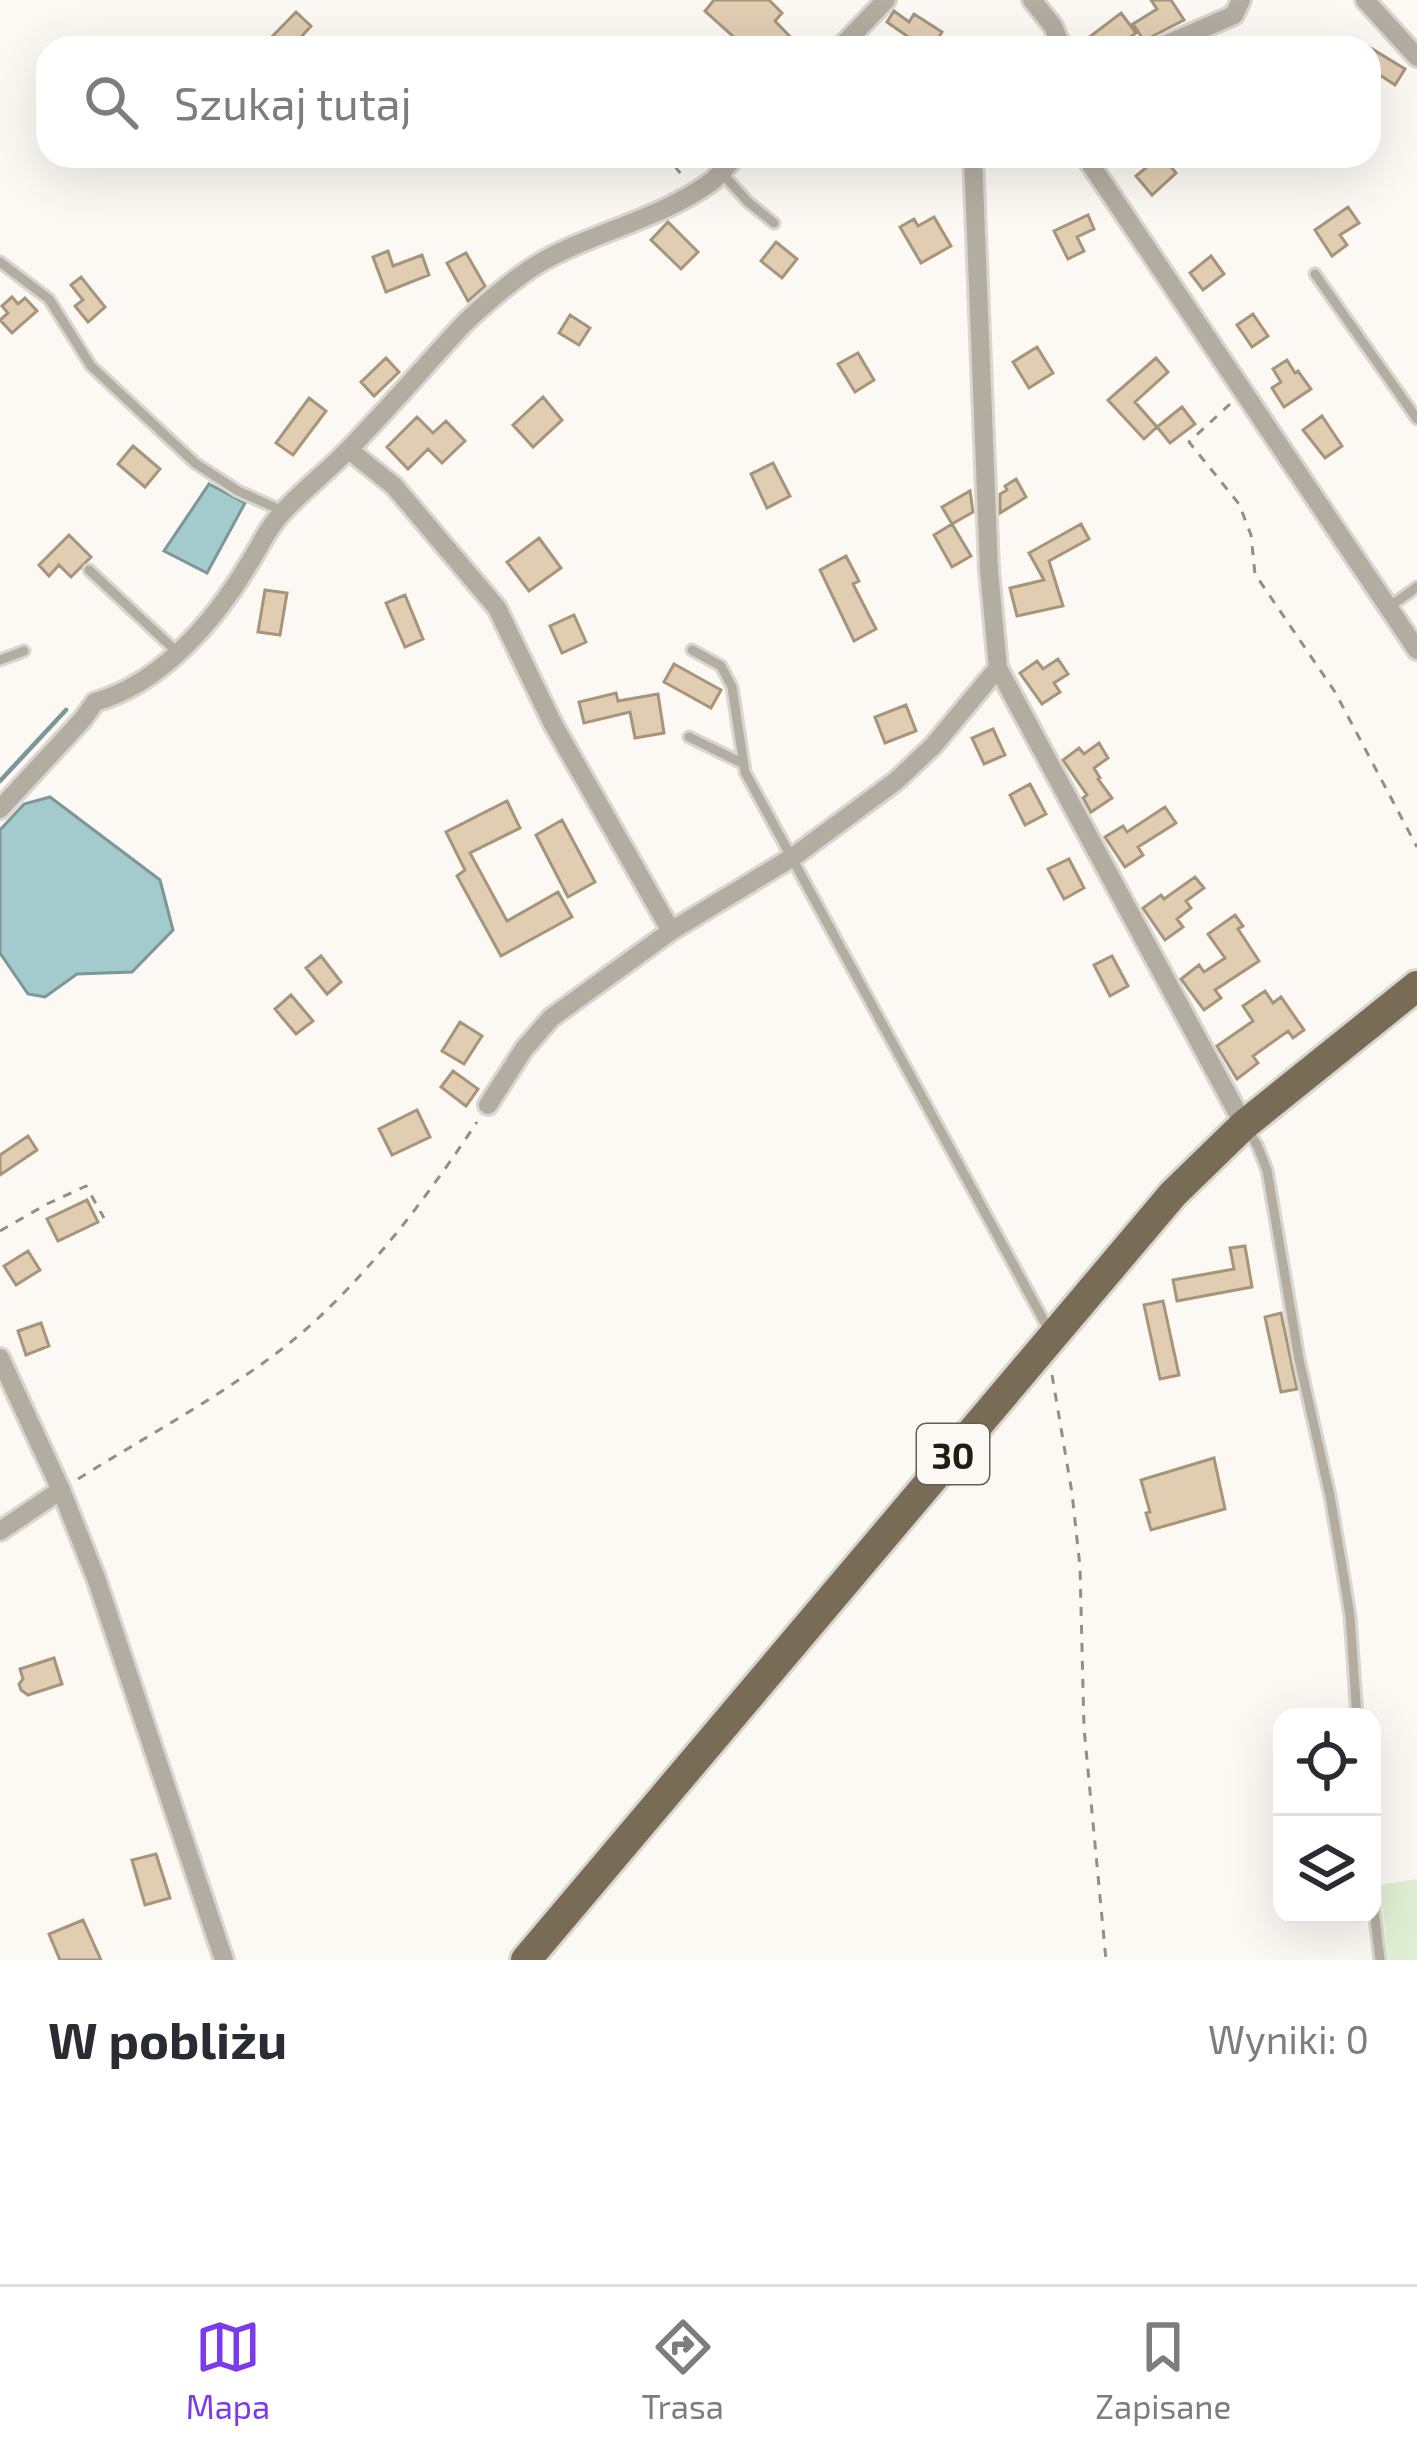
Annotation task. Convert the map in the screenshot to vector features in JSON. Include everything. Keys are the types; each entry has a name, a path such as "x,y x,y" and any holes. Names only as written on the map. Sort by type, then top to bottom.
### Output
{"main road":[{"name":"30","path":"526,1960 1173,1194 1244,1125 1417,986"}],"street":[{"path":"852,36 886,0"},
{"path":"1032,0 1057,36"},
{"path":"1186,36 1234,15 1241,0"},
{"path":"1365,0 1417,57"},
{"path":"0,809 95,702 141,682 177,652 228,596 283,511 349,450 466,322 537,265 712,182 725,168"},
{"path":"974,168 989,570 998,668 1244,1125"},
{"path":"1093,168 1417,650"},
{"path":"349,450 394,486 497,608 553,724 671,931"},
{"path":"488,1105 524,1049 551,1018 671,931 794,857 916,764 998,668"},
{"path":"0,1358 61,1490 117,1637 224,1960"},
{"path":"0,1531 61,1490"}],"lane":[{"path":"721,172 774,223"},
{"path":"0,262 49,299 91,366 195,464 283,511"},
{"path":"1315,274 1417,419"},
{"path":"89,570 177,652"},
{"path":"1389,608 1417,587"},
{"path":"692,650 721,666 731,687 745,772 794,857 1045,1345"},
{"path":"0,661 24,651"},
{"path":"689,737 744,764"},
{"path":"1244,1125 1267,1170 1299,1359 1330,1496 1350,1616 1357,1708"},
{"path":"1376,1924 1380,1960"}],"path":[{"path":"676,168 694,191"},
{"path":"1244,390 1189,442 1239,504 1251,535 1255,574 1335,692 1417,847"},
{"path":"61,1490 262,1364 310,1325 438,1182 488,1105"},
{"path":"0,1232 86,1186 104,1218"},
{"path":"1045,1345 1080,1567 1084,1728 1106,1960"}],"green space":[{"path":"1417,1879 1417,1960 1388,1960 1381,1885"}],"water":[{"path":"209,484 245,503 207,573 164,551"},
{"path":"50,797 160,880 173,930 132,972 77,974 45,997 28,994 0,953 0,830 24,804"}],"building":[{"path":"714,0 769,0 782,13 775,21 789,36 733,36 705,11"},
{"path":"1151,0 1171,0 1184,20 1153,36 1141,36 1133,24 1157,9"},
{"path":"894,11 909,22 914,14 942,32 940,36 907,36 887,22"},
{"path":"296,12 311,26 302,36 273,36"},
{"path":"1121,13 1136,33 1132,36 1091,36"},
{"path":"1381,54 1405,69 1395,85 1381,76"},
{"path":"1146,168 1172,168 1176,173 1152,195 1136,176"},
{"path":"1348,207 1359,223 1340,235 1347,245 1332,256 1315,230"},
{"path":"1088,215 1094,229 1077,237 1084,251 1068,259 1054,231"},
{"path":"934,217 951,246 921,263 900,227 914,219 918,226"},
{"path":"668,222 698,252 681,269 651,240"},
{"path":"776,242 797,259 782,278 761,261"},
{"path":"388,251 393,266 422,255 429,275 386,292 373,257"},
{"path":"466,253 485,286 468,301 447,263"},
{"path":"1211,256 1224,274 1203,290 1190,273"},
{"path":"81,277 105,307 88,322 75,306 83,300 71,285"},
{"path":"12,297 18,304 25,298 37,311 12,333 0,320 8,313 2,306"},
{"path":"1253,314 1268,336 1252,347 1237,325"},
{"path":"570,315 590,328 579,345 559,333"},
{"path":"1037,347 1053,373 1029,388 1013,362"},
{"path":"858,353 874,380 855,392 838,364"},
{"path":"386,358 399,372 374,396 361,382"},
{"path":"1156,358 1168,372 1135,402 1157,427 1144,439 1108,400"},
{"path":"1287,360 1311,389 1284,407 1272,388 1281,382 1273,369"},
{"path":"543,397 562,420 533,447 513,425"},
{"path":"309,398 326,411 293,455 276,443"},
{"path":"1182,407 1195,424 1170,443 1157,427"},
{"path":"1322,416 1342,446 1325,458 1303,430"},
{"path":"417,417 433,433 446,421 465,441 442,463 428,449 408,469 387,447"},
{"path":"133,446 160,469 145,487 118,464"},
{"path":"773,463 790,496 767,508 751,474"},
{"path":"1016,479 1026,497 1000,513 1000,494"},
{"path":"970,491 973,512 952,524 942,507"},
{"path":"952,524 971,556 952,567 934,535"},
{"path":"1081,524 1089,539 1049,561 1063,606 1017,616 1010,588 1044,580 1029,553"},
{"path":"69,535 91,557 71,577 59,565 49,576 39,565"},
{"path":"539,538 561,568 529,591 507,562"},
{"path":"846,556 859,581 853,584 876,629 854,641 820,570"},
{"path":"265,590 287,593 280,635 258,632"},
{"path":"405,595 423,639 405,647 386,603"},
{"path":"574,615 586,642 562,653 550,626"},
{"path":"1058,659 1068,674 1054,683 1060,692 1042,704 1020,673 1037,661 1043,669"},
{"path":"674,664 721,690 711,708 664,682"},
{"path":"616,693 618,701 658,694 664,733 635,738 630,712 584,723 579,702"},
{"path":"906,705 916,731 885,743 875,717"},
{"path":"993,729 1005,755 984,764 972,738"},
{"path":"1099,743 1108,758 1094,768 1112,798 1091,812 1083,798 1087,795 1063,760 1079,748 1084,754"},
{"path":"1030,784 1046,814 1025,825 1010,795"},
{"path":"507,801 520,828 470,853 507,921 558,892 572,917 501,956 457,876 465,870 446,832"},
{"path":"1165,807 1176,823 1138,847 1143,855 1125,867 1105,837 1123,826 1127,832"},
{"path":"562,820 595,882 568,897 536,835"},
{"path":"1069,859 1084,888 1064,899 1048,869"},
{"path":"1195,877 1204,888 1186,901 1191,908 1177,919 1183,927 1165,940 1143,908"},
{"path":"1235,915 1243,926 1238,929 1259,961 1215,990 1221,998 1204,1010 1181,979 1199,965 1204,972 1225,958 1208,934"},
{"path":"321,956 341,982 327,994 306,968"},
{"path":"1112,956 1128,986 1110,996 1094,965"},
{"path":"1265,991 1273,1003 1281,997 1304,1030 1293,1038 1288,1031 1253,1056 1258,1063 1237,1079 1217,1046 1253,1021 1243,1006"},
{"path":"291,995 313,1021 296,1034 275,1009"},
{"path":"460,1022 482,1036 464,1064 442,1051"},
{"path":"453,1071 478,1089 466,1106 441,1087"},
{"path":"417,1110 430,1137 392,1155 379,1129"},
{"path":"28,1136 37,1150 0,1175 0,1155"},
{"path":"87,1200 98,1222 58,1241 47,1219"},
{"path":"1245,1246 1252,1287 1177,1301 1173,1280 1234,1269 1230,1248"},
{"path":"28,1251 40,1270 16,1285 4,1266"},
{"path":"1163,1301 1179,1375 1160,1379 1144,1305"},
{"path":"1281,1313 1297,1389 1281,1392 1265,1317"},
{"path":"41,1323 49,1346 26,1355 18,1331"},
{"path":"1214,1458 1225,1509 1151,1530 1141,1480"},
{"path":"54,1658 62,1684 28,1695 21,1690 20,1669"},
{"path":"156,1854 170,1898 145,1905 132,1860"},
{"path":"83,1920 101,1960 60,1960 49,1934"}],"waterway":[{"path":"0,781 66,710"}]}
